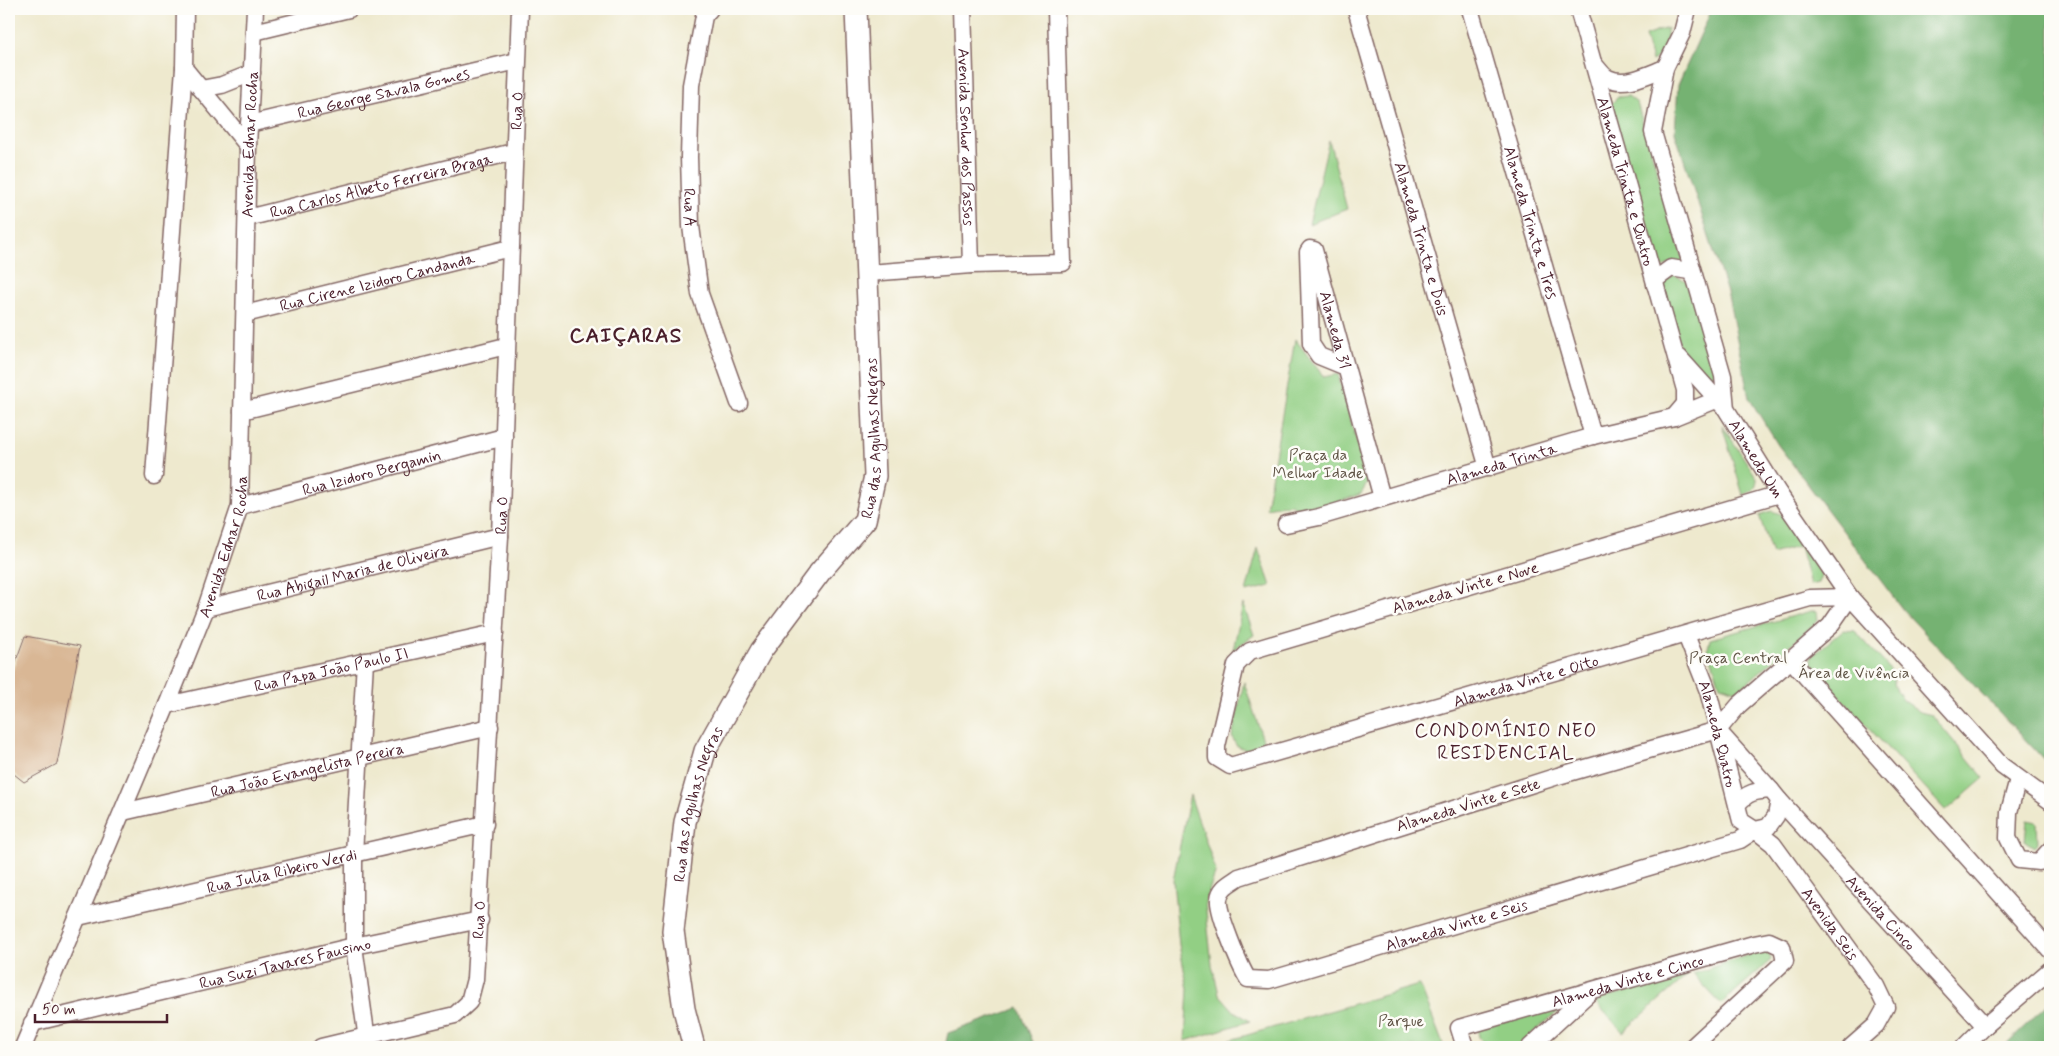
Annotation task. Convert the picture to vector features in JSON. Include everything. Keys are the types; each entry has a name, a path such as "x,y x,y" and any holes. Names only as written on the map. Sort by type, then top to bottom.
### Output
{"street":[{"path":"154,476 184,68 185,9"},
{"name":"Avenida Ednar Rocha","path":"23,1047 123,812 206,608 240,506 248,146 255,9"},
{"path":"254,32 349,9"},
{"name":"Rua O","path":"367,1042 455,1015 469,1002 474,980 480,920 500,536 513,152 520,9"},
{"name":"Rua A","path":"710,9 704,16 691,85 689,157 691,226 700,294 739,403"},
{"name":"Rua das Agulhas Negras","path":"694,1047 684,1009 673,932 685,822 705,751 761,652 820,572 865,520 875,476 869,273 863,193 856,9"},
{"name":"Avenida Senhor dos Passos","path":"963,9 971,265"},
{"path":"869,273 971,265 1063,263 1056,9"},
{"name":"Alameda Trinta e Dois","path":"1356,9 1488,468"},
{"name":"Alameda Trinta e Tres","path":"1470,9 1593,436"},
{"name":"Alameda Trinta e Quatro","path":"1578,9 1685,390 1685,404 1674,417"},
{"name":"Alameda Um","path":"1688,9 1682,33 1665,68 1653,132 1723,376 1721,405 1779,494 1850,596 2002,766 2050,801"},
{"name":"Rua George Savala Gomes","path":"249,124 517,61"},
{"path":"1594,64 1608,78 1624,80 1638,78 1665,68"},
{"path":"184,68 248,146"},
{"path":"201,89 222,85 252,73"},
{"name":"Rua Carlos Albeto Ferreira Braga","path":"247,218 513,152"},
{"name":"Rua Cirene Izidoro Candanda","path":"245,314 510,248"},
{"name":"Alameda 31","path":"1310,249 1314,250 1346,367 1319,356 1311,344 1308,252 1310,249"},
{"path":"1654,285 1656,279 1671,268 1689,271 1694,277"},
{"path":"242,411 506,346"},
{"name":"Alameda Trinta e Quatro","path":"1676,354 1721,405"},
{"path":"1346,367 1382,498"},
{"name":"Alameda Trinta","path":"1286,524 1319,517 1593,436 1721,405"},
{"name":"Rua Izidoro Bergamin","path":"240,506 504,438"},
{"name":"Alameda Vinte e Nove","path":"1217,746 1236,665 1250,651 1779,494"},
{"name":"Rua Abigail Maria de Oliveira","path":"206,608 500,536"},
{"path":"1718,730 1739,705 1830,626 1850,596"},
{"name":"Alameda Vinte e Oito","path":"1217,746 1217,758 1230,766 1810,598 1850,596"},
{"path":"1810,598 1826,606 1830,626"},
{"name":"Rua Papa João Paulo II","path":"167,705 495,632"},
{"name":"Alameda Quatro","path":"1686,635 1708,690 1738,804"},
{"path":"1791,660 2050,950"},
{"path":"321,1047 367,1042 354,946 354,854 365,661"},
{"path":"1708,690 1723,700 1739,705"},
{"name":"Rua João Evangelista Pereira","path":"123,812 490,727"},
{"name":"Avenida Cinco","path":"1718,730 1985,1026"},
{"name":"Alameda Vinte e Sete","path":"1223,888 1239,876 1558,776 1718,730"},
{"path":"2018,779 2009,812 2008,838 2019,860 2039,862 2050,850"},
{"path":"1746,794 1775,795 1776,816 1768,827 1755,830 1741,821 1738,804 1746,794"},
{"name":"Rua Julia Ribeiro Verdi","path":"78,917 485,824"},
{"name":"Alameda Vinte e Seis","path":"1223,888 1218,900 1238,965 1248,979 1269,980 1740,840 1755,830"},
{"name":"Avenida Seis","path":"1755,830 1773,844 1876,986 1886,1008 1876,1025 1851,1047"},
{"name":"Rua Suzi Tavares Fausino","path":"32,1023 354,946 480,920"},
{"name":"Alameda Vinte e Cinco","path":"1465,1047 1459,1028 1770,942 1782,948 1785,961 1692,1047"},
{"path":"1964,1047 1985,1026 2050,970"},
{"path":"1530,1047 1591,992"}],"green space":[{"path":"1712,9 2050,9 2050,766 1903,610 1778,445 1749,398 1728,296 1675,132 1678,85"},
{"path":"1667,28 1664,48 1660,55 1652,61 1645,36"},
{"path":"1628,96 1637,103 1684,262 1676,261 1656,270 1611,104 1618,97"},
{"path":"1329,140 1347,209 1309,224"},
{"path":"1675,275 1690,283 1718,378 1715,387 1682,356 1663,285"},
{"name":"Praça da Melhor Idade","path":"1295,339 1324,377 1338,374 1368,482 1361,494 1313,511 1300,509 1290,504 1266,508"},
{"path":"1722,425 1757,478 1754,489 1743,495"},
{"path":"1772,511 1783,515 1818,566 1821,575 1818,583 1810,585 1800,546 1772,554 1759,515"},
{"path":"1258,548 1271,586 1246,592"},
{"path":"1243,604 1254,635 1233,650"},
{"name":"Praça Central","path":"1811,611 1817,611 1818,621 1746,684 1737,690 1720,685 1708,648 1710,639"},
{"name":"Área de Vivência","path":"1843,630 1855,631 1892,671 1895,687 1903,700 1920,712 1932,715 1984,778 1946,811 1814,669 1811,657"},
{"path":"1244,682 1264,743 1248,751 1236,745 1232,737"},
{"path":"1190,795 1216,871 1205,902 1212,965 1219,994 1234,1011 1250,1021 1185,1041 1188,989 1179,945 1173,880"},
{"path":"2027,820 2037,822 2038,843 2034,847 2025,841"},
{"path":"1762,950 1768,950 1771,960 1721,1004 1693,974"},
{"path":"1689,974 1623,1032 1596,1003 1600,999"},
{"name":"Parque","path":"1419,985 1444,1047 1206,1047"},
{"path":"2050,1002 2050,1047 2003,1047"},
{"path":"1560,1006 1560,1010 1516,1047 1487,1047 1479,1037 1478,1031 1480,1028"},
{"path":"1019,1008 1035,1047 945,1047 948,1033"}],"building":[{"path":"25,636 80,646 57,764 24,782 9,770 9,680"}],"district":[{"name":"CAIÇARAS","path":"626,335"},
{"name":"CONDOMÍNIO NEO RESIDENCIAL","path":"1506,741"}]}
